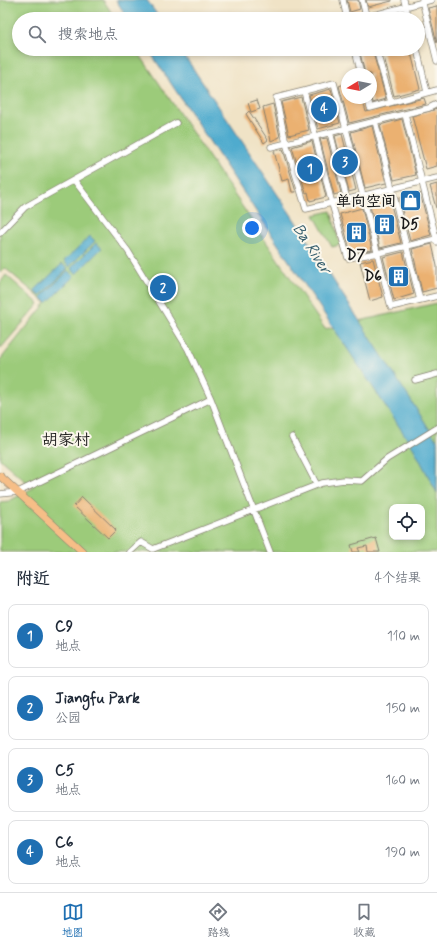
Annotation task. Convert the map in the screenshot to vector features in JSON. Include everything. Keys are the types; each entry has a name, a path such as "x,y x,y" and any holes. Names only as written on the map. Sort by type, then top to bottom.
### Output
{"main road":[{"path":"0,476 83,552"}],"street":[{"path":"343,0 346,12"},
{"path":"362,0 365,12"},
{"path":"404,0 407,12"},
{"path":"386,12 422,1 431,0"},
{"path":"422,1 425,12"},
{"path":"425,13 437,61"},
{"path":"357,56 360,68"},
{"path":"378,56 391,102"},
{"path":"418,56 427,92"},
{"path":"437,178 422,182 363,196 307,210 305,208 286,143 276,98 334,83 346,128 363,196 378,253 391,307 437,296"},
{"path":"369,104 370,108 437,90"},
{"path":"304,91 332,204 348,258 437,241 405,114"},
{"path":"271,147 405,114 437,104"},
{"path":"375,121 420,300"},
{"path":"0,233 25,207 176,123"},
{"path":"330,132 347,200"},
{"path":"74,180 128,251 188,349 211,400 270,552"},
{"path":"415,380 437,374"},
{"path":"0,494 18,492 211,400"},
{"path":"130,552 141,542 153,549 317,485 344,480 362,481 386,459 437,428"},
{"path":"292,437 317,485"}],"green space":[{"path":"0,0 103,0 111,12 12,12 12,56 141,56 325,329 437,303 437,552 0,552 0,502 9,501 33,488 0,459 0,360 46,303 5,268 0,273"},
{"path":"331,211 340,245 332,247 314,215"},
{"path":"6,275 39,304 0,349 0,283"}],"water":[{"path":"116,0 147,0 155,12 124,12"},
{"path":"153,56 185,56 292,216 437,441 437,493 414,449"},
{"path":"90,236 95,241 69,267 64,261"},
{"path":"96,243 102,248 76,274 71,268"},
{"path":"62,264 68,269 40,296 34,291"},
{"path":"68,271 74,276 47,303 41,297"}],"building":[{"path":"347,0 358,0 360,9 350,12"},
{"path":"366,0 392,0 392,1 368,7"},
{"path":"437,6 437,43 428,8"},
{"path":"361,56 374,56 386,99 377,102 377,68 364,68"},
{"path":"384,56 412,56 420,89 394,96"},
{"path":"331,89 340,123 318,129 309,95"},
{"path":"301,97 309,130 289,135 281,102"},
{"path":"424,98 426,104 349,123 344,104 364,104 366,112"},
{"path":"257,100 260,109 251,112 248,103"},
{"path":"273,104 280,137 271,141 263,107"},
{"path":"437,109 437,166 426,169 412,116"},
{"path":"249,111 268,140 264,143 246,114"},
{"path":"402,119 416,175 394,180 380,125"},
{"path":"372,126 386,183 365,188 351,132"},
{"path":"342,134 356,190 349,192 335,136"},
{"path":"327,138 341,193 334,195 320,139"},
{"path":"312,141 326,197 310,201 308,192 306,193 292,147"},
{"path":"283,149 296,192 292,192 289,179 282,181 274,151"},
{"path":"437,184 437,208 436,208 430,186"},
{"path":"420,193 431,235 410,241 399,198"},
{"name":"D5","path":"390,201 401,243 380,248 370,206"},
{"name":"D7","path":"362,208 372,250 351,253 340,214"},
{"path":"432,244 437,266 437,288 422,292 412,249"},
{"name":"D6","path":"403,252 414,294 394,300 383,257"},
{"path":"373,259 383,297 370,301 360,262"},
{"path":"82,497 116,530 108,538 74,506"},
{"path":"376,538 380,552 368,552 367,546 358,548 360,552 353,552 351,545"}],"place":[{"name":"C6","path":"324,109"},
{"name":"C5","path":"345,162"},
{"name":"C9","path":"310,169"},
{"name":"单向空间","path":"411,201"},
{"name":"D5","path":"385,224"},
{"name":"D7","path":"356,232"},
{"name":"D6","path":"398,276"},
{"name":"Jiangfu Park","path":"163,288"}],"district":[{"name":"胡家村","path":"66,439"}],"water label":[{"name":"Ba River","path":"313,248"}]}
